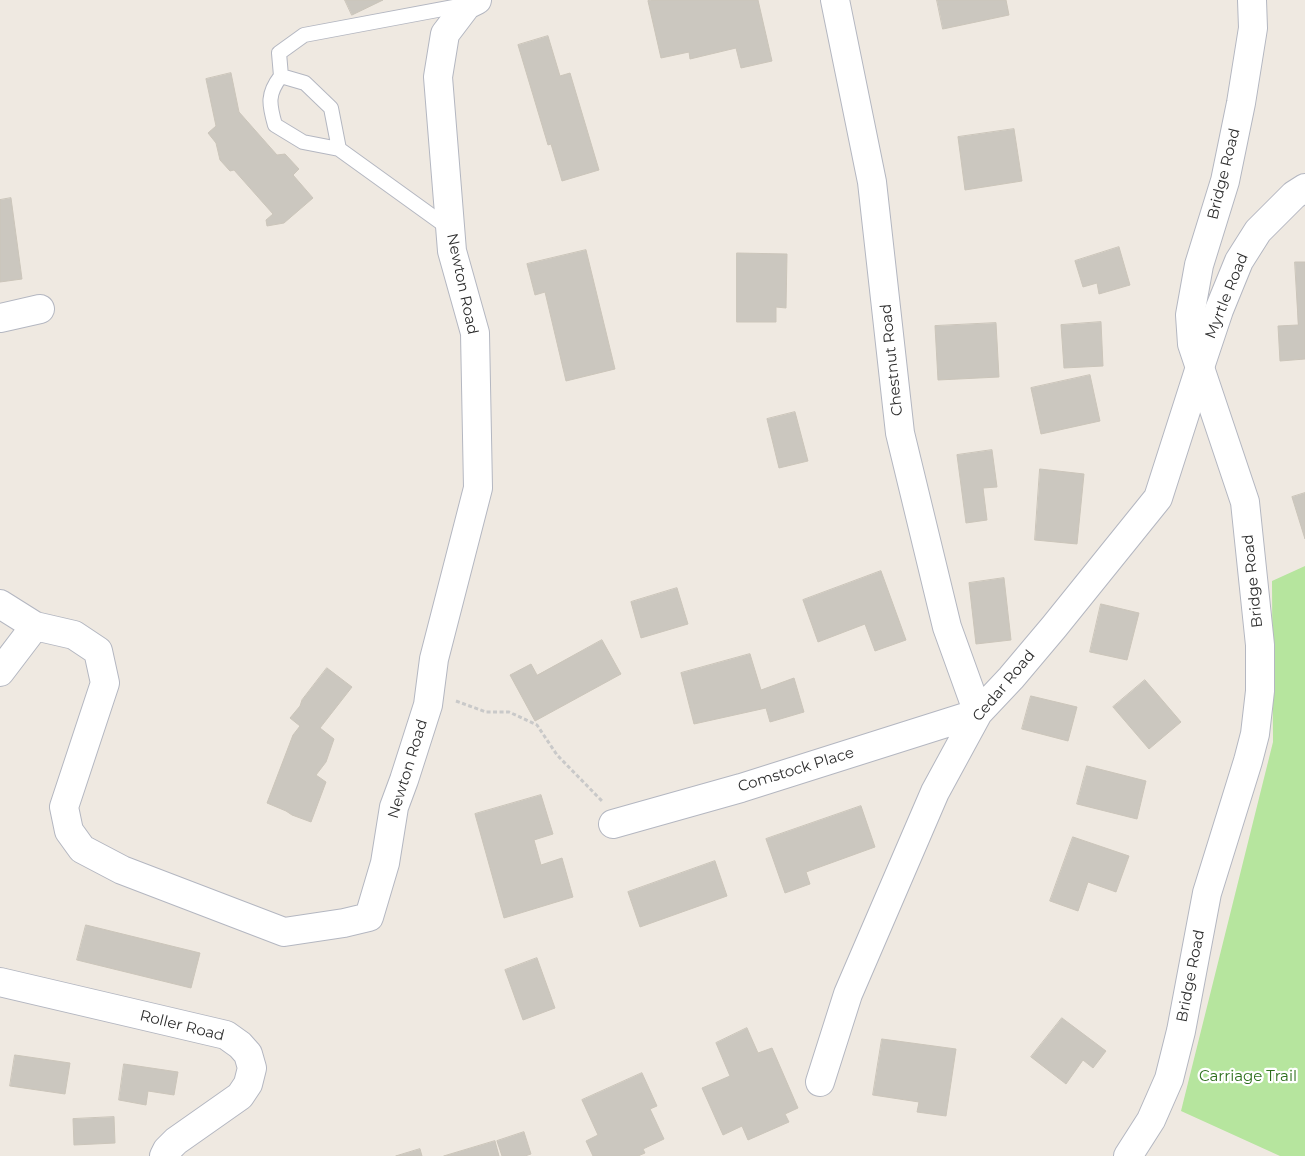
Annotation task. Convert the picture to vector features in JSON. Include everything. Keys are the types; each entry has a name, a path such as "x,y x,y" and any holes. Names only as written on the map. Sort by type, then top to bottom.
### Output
{"street":[{"name":"Chestnut Road","path":"835,0 872,182 900,433 947,627 978,713"},
{"name":"Bridge Road","path":"1128,1156 1151,1120 1169,1080 1181,1031 1207,894 1248,761 1255,734 1260,691 1260,644 1244,502 1192,344 1190,315 1199,265 1225,180 1241,103 1253,28 1252,0"},
{"name":"Newton Road","path":"35,626 74,635 98,651 105,683 64,807 69,831 82,849 122,870 284,932 344,923 369,917 385,863 394,807 428,705 434,659 478,488 475,332 452,251 438,77 445,34 472,2"},
{"name":"Myrtle Road","path":"1200,367 1219,310 1239,261 1258,231 1294,196 1305,188"},
{"path":"0,318 40,309"},
{"name":"Cedar Road","path":"820,1082 848,994 935,792 978,713 1011,678 1054,627 1158,498 1200,367"},
{"path":"0,604 35,626 0,672"},
{"name":"Comstock Place","path":"617,823 741,788 978,713"},
{"name":"Roller Road","path":"0,982 226,1035 240,1045 248,1054 252,1068 248,1084 240,1096 176,1141 166,1150 164,1156"}],"lane":[{"path":"450,229 339,149 303,142 275,124 269,103 274,85 281,76 279,53 304,35 472,2"},
{"path":"281,76 305,82 331,108 339,149"}],"path":[{"path":"430,691 486,712 509,712 537,725 557,755 600,798 617,823"}],"green space":[{"name":"Carriage Trail","path":"1305,566 1305,1156 1280,1156 1181,1111 1273,742 1272,581"}],"building":[{"path":"345,0 383,0 352,15"},
{"path":"758,0 772,61 741,68 736,48 690,59 689,52 661,58 648,1"},
{"path":"937,0 1006,0 1009,15 943,29"},
{"path":"548,36 560,76 570,73 599,170 562,181 551,144 548,145 518,45"},
{"path":"231,73 239,112 277,155 285,154 299,169 293,175 313,198 284,223 267,226 266,220 273,214 234,170 230,171 220,160 216,143 208,133 216,126 206,79"},
{"path":"1014,129 1022,181 965,190 958,137"},
{"path":"11,198 22,279 0,282 0,200"},
{"path":"1119,247 1130,285 1099,294 1097,283 1083,287 1075,261"},
{"path":"586,250 615,369 566,381 545,292 535,295 527,264"},
{"path":"737,253 787,254 786,308 776,307 776,322 737,322"},
{"path":"1295,262 1305,262 1305,359 1280,361 1278,326 1298,325"},
{"path":"1101,322 1103,366 1064,368 1061,325"},
{"path":"996,323 999,377 938,380 935,326"},
{"path":"1090,375 1100,421 1041,434 1031,388"},
{"path":"795,412 808,461 779,468 767,419"},
{"path":"992,450 997,487 983,488 987,520 966,523 957,455"},
{"path":"1040,469 1084,474 1077,544 1035,540"},
{"path":"1305,493 1305,539 1292,497"},
{"path":"881,571 906,640 875,651 865,624 818,642 803,600"},
{"path":"1004,578 1011,640 976,644 969,583"},
{"path":"677,588 688,624 641,638 631,602"},
{"path":"1101,604 1139,613 1127,660 1090,652"},
{"path":"602,640 621,674 535,721 510,675 531,664 537,675"},
{"path":"750,654 761,690 794,678 804,712 770,722 766,708 694,724 681,673"},
{"path":"327,668 352,687 320,728 334,739 326,762 316,775 326,782 311,822 267,803 293,735 300,726 290,718"},
{"path":"1145,680 1181,722 1149,749 1113,707"},
{"path":"1031,696 1077,707 1068,741 1022,729"},
{"path":"1087,766 1146,781 1137,819 1077,804"},
{"path":"541,795 553,834 534,840 541,865 562,858 573,897 504,918 475,814"},
{"path":"861,806 875,847 806,872 810,884 785,893 766,839"},
{"path":"1073,837 1129,856 1116,892 1088,882 1078,911 1050,901"},
{"path":"715,861 727,896 640,927 628,892"},
{"path":"86,925 200,953 191,988 77,960"},
{"path":"537,958 555,1008 523,1020 505,970"},
{"path":"1062,1018 1106,1051 1093,1068 1083,1060 1066,1084 1031,1057"},
{"path":"747,1028 758,1053 772,1048 798,1108 785,1114 789,1122 748,1140 742,1126 723,1135 702,1088 730,1076 716,1043"},
{"path":"882,1039 956,1049 946,1116 917,1112 919,1102 873,1095"},
{"path":"15,1055 70,1063 65,1094 10,1086"},
{"path":"124,1064 178,1072 174,1095 148,1091 146,1105 119,1100"},
{"path":"642,1073 657,1106 650,1109 664,1139 643,1149 645,1153 638,1156 593,1156 586,1141 598,1135 582,1100"},
{"path":"114,1117 115,1143 74,1145 73,1119"},
{"path":"524,1132 531,1154 525,1156 502,1156 497,1141"},
{"path":"495,1141 499,1156 444,1156"},
{"path":"420,1149 422,1156 396,1156"}]}
